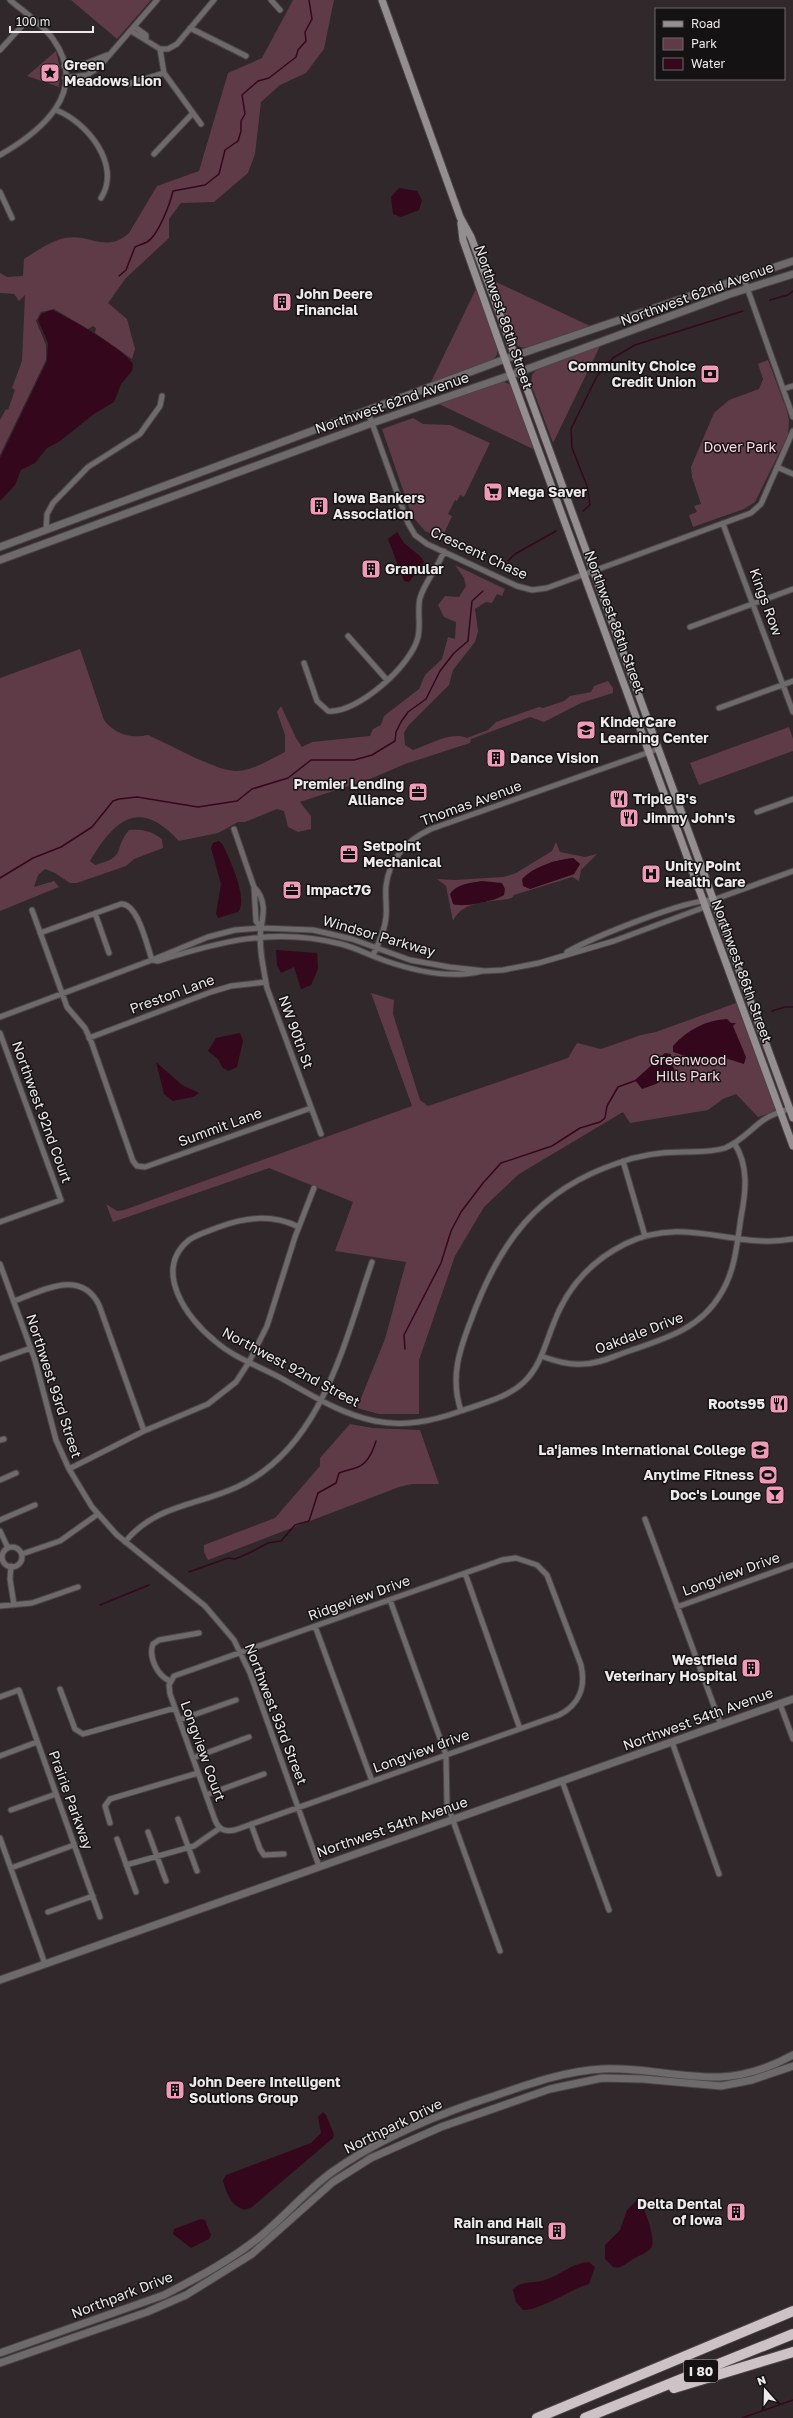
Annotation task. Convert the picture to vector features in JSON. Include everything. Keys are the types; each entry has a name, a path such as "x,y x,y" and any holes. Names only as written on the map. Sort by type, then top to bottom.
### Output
{"highway":[{"path":"634,2378 793,2304"},
{"name":"I 80","path":"537,2418 793,2311"},
{"name":"I 80","path":"586,2418 793,2334"},
{"path":"609,2408 793,2352"}],"main road":[{"name":"Northwest 86th Street","path":"382,0 460,217 471,237 521,371 793,1118"},
{"name":"Northwest 86th Street","path":"460,217 463,240 505,360 793,1146"}],"street":[{"path":"0,155 33,133 56,110 63,93 65,78 61,54 52,38 10,0"},
{"path":"65,78 91,73 102,64 108,55 133,29 157,0"},
{"path":"133,29 142,39 160,49 173,47 214,0"},
{"path":"270,0 280,10"},
{"path":"0,50 30,17"},
{"path":"190,28 246,56"},
{"path":"160,49 164,73 201,124"},
{"path":"64,66 87,63 108,55"},
{"path":"128,84 164,73"},
{"path":"56,110 86,129 96,141 108,174 107,187 101,198"},
{"path":"154,154 194,113"},
{"path":"0,192 12,218"},
{"name":"Northwest 62nd Avenue","path":"0,547 368,412 515,356 793,261"},
{"name":"Northwest 62nd Avenue","path":"0,560 372,422 511,375 748,288 793,274"},
{"path":"744,279 793,417"},
{"path":"783,389 793,386"},
{"path":"46,530 47,514 53,503 88,467 140,434 160,406 162,396"},
{"name":"Crescent Chase","path":"368,412 411,529 420,540 524,589 539,590 751,513 761,504 793,431"},
{"path":"777,467 793,474"},
{"name":"Kings Row","path":"723,524 754,603 793,712"},
{"path":"304,663 318,701 328,711 335,711 354,704 387,680 402,665 416,645 419,629 420,599 444,551"},
{"path":"690,627 793,589"},
{"path":"348,636 387,680"},
{"path":"719,708 793,681"},
{"name":"Thomas Avenue","path":"373,954 385,922 386,886 390,872 401,851 415,838 432,829 658,749"},
{"path":"757,812 793,799"},
{"path":"234,829 254,887 256,921 261,928"},
{"name":"Windsor Parkway","path":"152,960 158,961 218,942 262,936 330,941 373,954 410,968 428,971 474,974 485,971 521,967 614,942 713,900 793,871"},
{"path":"254,887 261,894 264,921 261,928"},
{"path":"40,933 120,904 132,907 152,960"},
{"name":"Windsor Parkway","path":"559,957 582,944 704,904"},
{"path":"32,910 67,1007 84,1028 89,1038"},
{"path":"95,913 109,953"},
{"name":"Windsor Parkway","path":"0,1017 152,960 208,937 261,928 329,933 376,947 410,960 485,971"},
{"name":"NW 90th St","path":"261,928 266,982 321,1134"},
{"name":"Preston Lane","path":"89,1038 211,992 231,986 266,982"},
{"name":"Northwest 92nd Court","path":"0,1033 61,1200 0,1222"},
{"name":"Summit Lane","path":"89,1038 133,1161 137,1166 145,1167 311,1108"},
{"path":"461,1411 455,1381 458,1358 484,1284 499,1255 530,1216 557,1194 584,1177 623,1161 657,1154 713,1151 734,1143 761,1122 789,1109"},
{"name":"Oakdale Drive","path":"541,1356 572,1364 593,1363 669,1337 689,1327 714,1305 726,1286 734,1263 738,1238 745,1181 741,1156 734,1143"},
{"path":"623,1161 645,1236"},
{"path":"69,1469 144,1431 198,1410 213,1401 236,1382 249,1362 273,1313 299,1227 314,1188"},
{"name":"Northwest 92nd Street","path":"299,1227 271,1218 252,1218 232,1222 195,1236 183,1246 175,1260 173,1275 176,1291 189,1314 206,1334 226,1350 340,1410 365,1419 393,1423 418,1422 461,1411 499,1397 518,1387 532,1372 541,1356 560,1309 584,1274 615,1249 645,1236 686,1231 766,1241 793,1239"},
{"path":"125,1542 140,1526 157,1514 210,1498 236,1487 262,1473 293,1443 320,1400 346,1344 372,1262"},
{"name":"Northwest 93rd Street","path":"0,1264 31,1348 56,1440 69,1469 98,1514 125,1542 205,1606 224,1627 241,1652 299,1807 319,1866"},
{"path":"14,1301 67,1284 80,1286 92,1294 99,1305 144,1431"},
{"path":"0,1359 31,1348"},
{"path":"0,1480 16,1473"},
{"path":"0,1520 35,1505"},
{"path":"22,1554 60,1541 98,1514"},
{"path":"645,1519 721,1725"},
{"path":"0,1531 8,1548"},
{"path":"15,1547 22,1554 20,1563 11,1566 2,1561 3,1552 8,1548 15,1547"},
{"name":"Ridgeview Drive","path":"170,1681 178,1673 502,1560 516,1558 537,1565 551,1583 581,1665"},
{"name":"Longview Drive","path":"678,1606 793,1565"},
{"path":"11,1566 10,1578 14,1605"},
{"path":"465,1573 520,1729"},
{"path":"0,1606 32,1603 78,1587"},
{"path":"390,1600 446,1755 448,1771 446,1796 452,1820 500,1951"},
{"path":"316,1626 372,1781"},
{"path":"170,1681 162,1676 155,1666 153,1644 159,1640 199,1633"},
{"name":"Longview drive","path":"220,1828 228,1831 235,1830 558,1715 570,1708 582,1689 583,1674 581,1665"},
{"name":"Longview Court","path":"170,1681 169,1690 179,1720 206,1795 220,1828"},
{"name":"Longview Court","path":"60,1689 75,1730 83,1734 175,1708"},
{"name":"Prairie Parkway","path":"0,1697 18,1690 100,1917"},
{"name":"Northwest 54th Avenue","path":"0,1980 793,1699"},
{"name":"Longview Court","path":"179,1720 236,1700"},
{"path":"780,1704 793,1739"},
{"name":"Longview Court","path":"193,1758 249,1737"},
{"path":"0,1756 37,1742"},
{"path":"672,1742 719,1874"},
{"name":"Longview Court","path":"110,1823 105,1806 110,1799 198,1773"},
{"name":"Longview Court","path":"206,1795 264,1774"},
{"path":"562,1781 609,1910"},
{"path":"11,1810 56,1794"},
{"path":"178,1819 197,1871"},
{"path":"251,1824 260,1849 264,1855 284,1854"},
{"path":"126,1865 201,1842 220,1828"},
{"path":"148,1832 166,1881"},
{"path":"0,1838 45,1964"},
{"path":"117,1838 136,1892"},
{"path":"11,1868 74,1845"},
{"path":"48,1912 93,1896"},
{"name":"Northpark Drive","path":"0,2353 170,2292 246,2247 331,2173 366,2150 473,2104 568,2075 619,2068 721,2077 746,2074 779,2063 793,2055"},
{"name":"Northpark Drive","path":"0,2363 166,2305 239,2264 265,2244 334,2182 371,2158 441,2127 571,2084 602,2078 621,2077 721,2086 752,2080 793,2066"},
{"path":"366,2150 371,2158"},
{"path":"114,2313 117,2322"}],"green space":[{"path":"71,0 151,0 117,39"},
{"path":"293,0 334,0 324,49 306,73 280,85 261,102 255,154 248,173 214,202 181,203 169,219 169,238 126,278 108,303 127,319 135,349 132,359 95,333 96,328 93,326 88,329 54,309 41,312 36,321 46,345 46,360 0,455 0,420 6,409 8,410 15,390 12,388 22,361 25,295 19,301 14,294 0,293 0,273 7,277 23,276 24,259 59,239 74,237 98,242 113,242 121,239 129,233 157,186 199,171 228,73 262,58"},
{"path":"56,51 60,68 59,87 27,76"},
{"path":"492,280 590,326 529,348 520,347 514,342"},
{"path":"476,289 498,347 497,355 492,361 430,384"},
{"path":"600,346 553,443 531,384 532,375 537,369"},
{"name":"Dover Park","path":"768,360 787,411 789,420 788,435 755,502 744,509 693,527 689,515 697,512 694,506 701,504 692,477 691,467 714,413 729,400 759,389 763,379 758,364"},
{"path":"502,381 511,385 535,450 437,403"},
{"path":"413,418 423,424 450,425 490,443 464,497 460,495 457,501 455,500 448,514 452,516 442,538 425,531 412,516 382,429"},
{"path":"455,565 505,589 502,596 497,594 492,603 486,602 475,609 478,631 475,642 453,670 449,685 408,726 404,733 405,745 413,750 447,737 461,736 467,738 488,730 496,722 539,707 543,708 564,701 570,696 591,692 594,686 608,681 613,688 613,693 581,703 544,722 530,717 471,739 470,743 405,764 370,779 300,802 311,816 311,829 298,832 288,827 284,811 277,809 245,822 238,822 218,833 179,841 165,828 152,820 140,817 129,819 109,834 99,846 90,861 95,865 116,856 124,837 129,830 143,830 154,834 162,839 163,848 134,859 126,866 77,883 70,883 55,873 45,869 38,875 34,887 54,881 59,887 0,911 0,678 80,649 104,720 113,729 129,736 148,735 205,762 227,770 236,771 248,769 285,752 285,735 277,712 281,706 296,738 302,747 312,742 370,736 373,729 381,725 384,716 419,689 425,675 442,659 448,637 455,639 456,622 444,617 438,605 445,596 459,597 466,586 464,578"},
{"path":"789,727 793,739 793,751 699,785 690,763"},
{"path":"556,842 560,852 585,857 597,854 581,870 579,881 572,877 514,895 512,898 471,905 463,909 453,921 446,886 437,879 454,880 504,877 516,873 552,851","holes":["573,858 580,864 574,874 530,889 551,862","476,882 504,895 494,900 455,905 462,885"]},
{"name":"Greenwood Hills Park","path":"371,993 394,1000 393,1014 420,1100 428,1106 568,1058 577,1043 601,1049 641,1035 656,1032 736,1003 776,1111 758,1117 736,1094 723,1099 708,1110 630,1123 623,1112 519,1174 484,1207 455,1256 419,1360 419,1414 379,1414 357,1408 385,1339 406,1262 335,1251 353,1202 269,1168 113,1222 106,1204 117,1211 124,1210 412,1106"},
{"path":"350,1424 373,1428 420,1430 439,1484 412,1484 399,1487 208,1560 204,1552 204,1545 275,1518 320,1466 320,1458"}],"water":[{"path":"399,188 417,191 422,200 419,210 401,217 393,214 391,197"},
{"path":"52,310 83,327 119,350 133,364 132,371 121,384 114,402 94,414 60,441 47,448 35,463 21,470 15,485 0,501 0,458 47,361 48,343 38,320 41,314"},
{"path":"397,532 404,543 421,557 424,562 409,582 404,581 388,539"},
{"path":"219,841 223,845 237,879 240,889 241,906 238,912 218,918 216,914 221,884 211,848 213,843"},
{"path":"573,858 580,864 574,874 530,889 523,886 522,879 527,874 539,867 560,860"},
{"path":"482,881 502,883 505,889 504,895 493,900 479,903 464,905 453,904 450,894 456,888 464,884"},
{"path":"276,950 317,953 318,969 311,985 301,989 294,967 281,973 277,965"},
{"path":"727,1019 731,1023 736,1023 733,1026 746,1057 744,1064 722,1057 695,1059 673,1052 673,1046 678,1040 697,1027 712,1021"},
{"path":"240,1033 243,1041 237,1067 228,1071 222,1067 218,1059 208,1051 216,1038"},
{"path":"665,1053 671,1054 670,1060 675,1071 656,1084 642,1089 635,1080"},
{"path":"156,1062 182,1085 199,1093 193,1097 173,1101 164,1094"},
{"path":"323,2112 326,2115 334,2134 333,2138 252,2207 245,2210 236,2205 226,2190 223,2180 226,2175 311,2143 321,2133 318,2117"},
{"path":"639,2198 647,2216 651,2231 651,2248 623,2266 613,2267 605,2259 605,2245 620,2230 627,2210"},
{"path":"201,2219 205,2220 211,2235 209,2239 191,2248 173,2234 174,2229"},
{"path":"589,2262 595,2267 589,2284 573,2290 546,2304 530,2309 523,2310 516,2302 513,2290 519,2285 523,2283 545,2280 572,2267"}],"waterway":[{"path":"119,276 126,270 135,247 151,239 159,227 173,191 205,185 219,174 225,150 238,141 241,131 241,121 245,114 242,95 258,81 269,78 296,57 298,50 306,41 305,32 312,19 309,0"},
{"path":"770,300 788,295 793,291"},
{"path":"583,511 590,505 587,486 572,448 571,429 597,376 613,358 635,345 743,311"},
{"path":"508,561 515,554 556,531"},
{"path":"0,878 33,858 61,847 92,827 113,801 119,799 137,797 198,807 237,801 252,789 288,778 311,760 354,760 372,755 395,741 396,732 408,712 426,699 440,671 454,653 468,641 472,601 483,591"},
{"path":"772,1011 785,1007 793,1007"},
{"path":"405,1349 404,1335 441,1263 451,1231 461,1212 483,1183 501,1163 552,1146 580,1128 600,1122 605,1118 607,1106 618,1087 637,1080"},
{"path":"189,1572 228,1558 235,1559 268,1543 281,1541 295,1525 309,1521 318,1493 336,1483 339,1473 358,1467 365,1463 372,1453 376,1441"},
{"path":"100,1605 149,1585"},
{"path":"742,2418 793,2400"}],"place":[{"name":"Green Meadows Lion","path":"50,73"},
{"name":"John Deere Financial","path":"282,302"},
{"name":"Community Choice Credit Union","path":"710,374"},
{"name":"Mega Saver","path":"493,492"},
{"name":"Iowa Bankers Association","path":"319,506"},
{"name":"Granular","path":"371,569"},
{"name":"KinderCare Learning Center","path":"586,730"},
{"name":"Dance Vision","path":"496,758"},
{"name":"Premier Lending Alliance","path":"418,792"},
{"name":"Triple B's","path":"619,799"},
{"name":"Jimmy John's","path":"629,818"},
{"name":"Setpoint Mechanical","path":"349,854"},
{"name":"Unity Point Health Care","path":"651,874"},
{"name":"Impact7G","path":"292,890"},
{"name":"Roots95","path":"779,1404"},
{"name":"La'james International College","path":"760,1450"},
{"name":"Anytime Fitness","path":"768,1475"},
{"name":"Doc's Lounge","path":"775,1495"},
{"name":"Westfield Veterinary Hospital","path":"751,1668"},
{"name":"John Deere Intelligent Solutions Group","path":"175,2090"},
{"name":"Delta Dental of Iowa","path":"736,2212"},
{"name":"Rain and Hail Insurance","path":"557,2231"}]}
